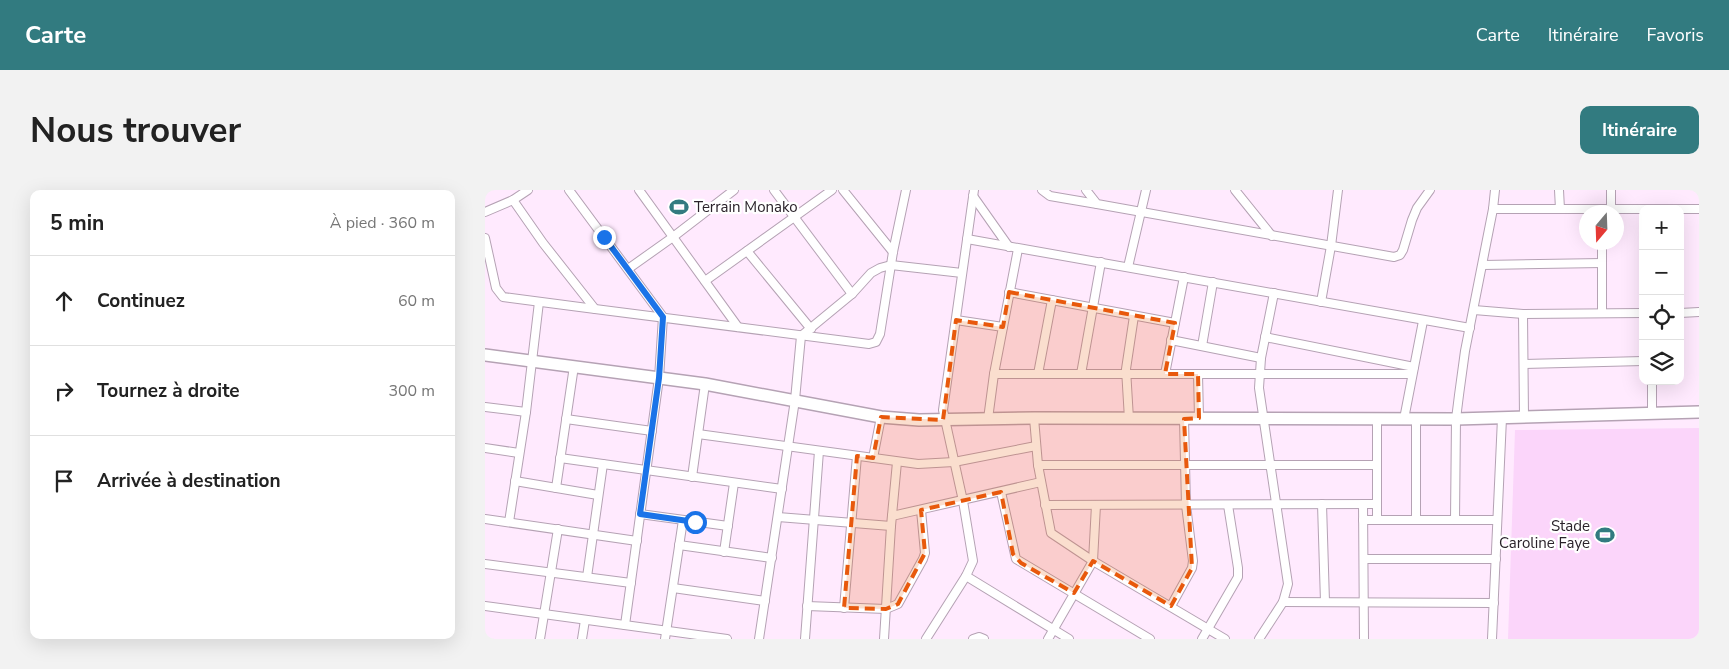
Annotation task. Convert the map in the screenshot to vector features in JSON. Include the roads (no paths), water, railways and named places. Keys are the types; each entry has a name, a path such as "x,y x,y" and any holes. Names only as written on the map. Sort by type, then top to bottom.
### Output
{"street":[{"path":"485,212 513,200 529,190"},
{"path":"569,190 663,317 659,378 625,625"},
{"path":"639,190 738,327"},
{"path":"628,269 734,190"},
{"path":"774,190 853,294"},
{"path":"705,282 832,190"},
{"path":"843,190 893,252"},
{"path":"485,238 499,293 507,298 869,344 876,342 881,334 893,252 906,190"},
{"path":"1042,190 1050,196 1394,257 1400,255 1403,250 1417,208 1430,190"},
{"path":"1086,190 1097,204"},
{"path":"1128,267 1146,190"},
{"path":"1235,190 1272,236"},
{"path":"1321,302 1338,190"},
{"path":"1455,520 1456,419 1461,376 1483,265 1495,190"},
{"path":"1559,190 1560,210"},
{"path":"1606,205 1611,190"},
{"path":"926,639 966,576 973,561 963,501 945,420 943,401 974,193"},
{"path":"974,193 1013,248 1009,292 988,418"},
{"path":"513,200 543,244 595,309"},
{"path":"1493,209 1579,210"},
{"path":"1624,210 1639,209"},
{"path":"1684,209 1699,209"},
{"path":"967,239 1470,328"},
{"path":"1602,250 1603,312"},
{"path":"747,251 811,329"},
{"path":"1081,374 1101,262"},
{"path":"1483,265 1602,262"},
{"path":"759,639 795,400 801,336 853,294 871,273 880,268 891,265 962,273"},
{"path":"1165,374 1184,277"},
{"path":"1201,346 1213,282"},
{"path":"1009,292 1175,323"},
{"path":"1259,639 1283,602 1288,584 1271,465 1262,419 1259,388 1261,358 1274,294"},
{"path":"1038,374 1051,300"},
{"path":"509,522 539,302"},
{"path":"1474,310 1523,314 1639,313"},
{"path":"1684,313 1699,312"},
{"path":"1523,314 1523,417"},
{"path":"1129,418 1126,374 1134,316"},
{"path":"956,320 1003,327"},
{"path":"1404,419 1423,321"},
{"path":"1265,338 1413,370"},
{"path":"1171,340 1261,358"},
{"path":"485,355 705,384 881,417 919,420 988,418 1416,420 1699,412"},
{"path":"1524,364 1639,361"},
{"path":"556,488 574,366"},
{"path":"994,374 1259,374 1413,370"},
{"path":"1198,374 1199,418"},
{"path":"692,477 705,384"},
{"path":"1652,385 1652,413"},
{"path":"485,407 525,412"},
{"path":"873,458 881,417"},
{"path":"1034,418 1038,465 1051,533 1093,561 1225,639"},
{"path":"1492,639 1502,418"},
{"path":"566,419 652,431"},
{"path":"1171,606 1192,568 1193,561 1186,505 1184,419"},
{"path":"1377,419 1377,520"},
{"path":"1416,420 1416,520"},
{"path":"698,434 897,462 934,464 954,462 1036,446"},
{"path":"485,448 519,453"},
{"path":"805,639 819,451"},
{"path":"844,608 857,456"},
{"path":"560,458 782,489"},
{"path":"884,639 897,462"},
{"path":"587,577 603,464"},
{"path":"1038,465 1377,464"},
{"path":"515,481 599,495"},
{"path":"892,516 1041,482"},
{"path":"724,552 734,483"},
{"path":"1001,492 1015,559 1151,639"},
{"path":"1045,504 1377,504"},
{"path":"1322,504 1325,602"},
{"path":"1363,504 1364,639"},
{"path":"1048,639 1093,561 1096,505"},
{"path":"1202,639 1238,577 1228,505"},
{"path":"807,606 886,609 898,604 925,553 921,510"},
{"path":"640,514 728,526"},
{"path":"778,517 891,526"},
{"path":"485,519 637,540"},
{"path":"665,639 683,520"},
{"path":"1363,520 1497,520"},
{"path":"541,639 558,529"},
{"path":"679,545 771,558"},
{"path":"1363,560 1496,558"},
{"path":"485,564 631,583"},
{"path":"966,576 1069,639"},
{"path":"673,588 765,601"},
{"path":"1283,602 1494,603"},
{"path":"485,606 727,639"},
{"path":"582,639 585,620"},
{"path":"973,639 979,637 984,639"}],"place":[{"name":"Terrain Monako","path":"679,207"},
{"name":"Stade Caroline Faye","path":"1605,535"}]}
